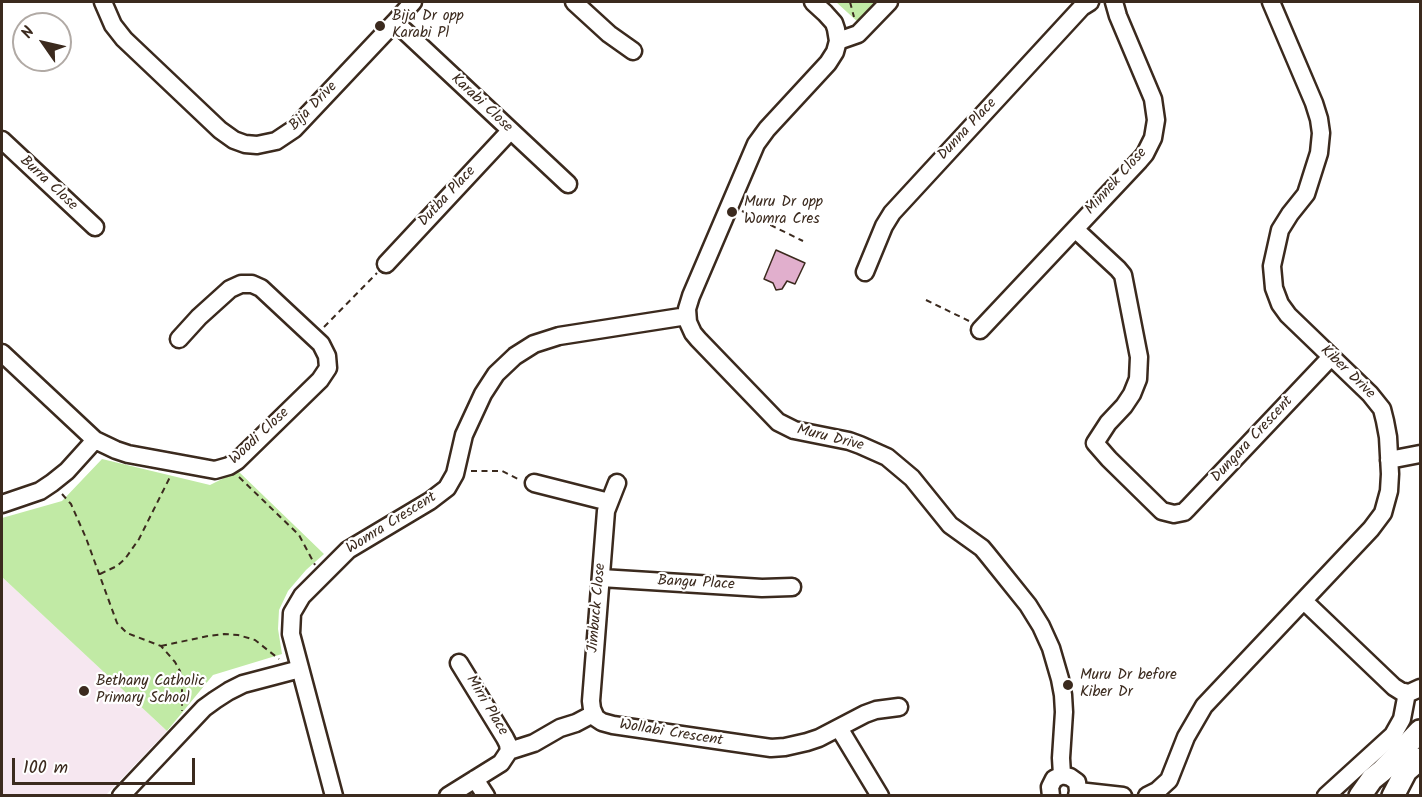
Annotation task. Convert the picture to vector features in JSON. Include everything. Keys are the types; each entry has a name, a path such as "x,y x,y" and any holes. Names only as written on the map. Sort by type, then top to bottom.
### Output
{"main road":[{"path":"1360,795 1372,779 1420,731"},
{"path":"1393,795 1406,771 1420,759"}],"street":[{"name":"Bija Drive","path":"103,2 113,25 124,39 220,130 234,140 251,145 271,143 288,134 412,2"},
{"path":"574,2 609,34 633,51"},
{"path":"687,316 691,296 756,144 828,63 835,52 838,41 834,23 813,2"},
{"path":"838,41 858,34 889,2"},
{"name":"Dunna Place","path":"865,272 884,226 892,213 1082,7 1090,2"},
{"name":"Minnek Close","path":"980,330 1145,154 1153,138 1156,112 1153,99 1114,2"},
{"name":"Kiber Drive","path":"1154,794 1166,784 1171,776 1186,737 1204,706 1378,521 1383,513 1389,491 1387,429 1382,409 1370,394 1293,320 1283,309 1275,293 1272,266 1280,230 1306,194 1319,153 1321,133 1314,103 1271,2"},
{"name":"Karabi Close","path":"395,22 568,184"},
{"name":"Dutba Place","path":"386,264 510,131"},
{"name":"Burra Close","path":"2,140 95,227"},
{"name":"Dungara Crescent","path":"1075,228 1123,275 1139,357 1137,380 1132,394 1107,423 1095,443 1168,518 1188,508 1331,357"},
{"name":"Woodi Close","path":"2,353 94,440 121,452 215,470 237,461 325,374 328,368 327,356 321,344 261,288 246,283 235,285 230,289 178,339"},
{"name":"Womra Crescent","path":"334,795 293,667 292,614 302,596 352,547 436,498 451,482 464,435 483,394 496,374 521,352 541,341 559,336 687,316"},
{"name":"Muru Drive","path":"687,316 690,327 698,339 773,417 794,430 849,441 887,457 912,478 950,525 987,554 1028,605 1051,648 1063,695 1062,775"},
{"path":"2,504 40,491 52,483 67,471 94,440"},
{"path":"1389,460 1420,454"},
{"path":"534,483 609,502"},
{"name":"Jimbuck Close","path":"593,714 591,700 606,511 617,483"},
{"name":"Bangu Place","path":"601,578 762,588 792,586"},
{"path":"1304,601 1394,687 1413,690"},
{"name":"Mirri Place","path":"459,663 505,738 509,751"},
{"path":"121,795 210,704 229,691 293,667"},
{"path":"1326,795 1393,735 1402,719 1406,698 1413,690"},
{"name":"Wollabi Crescent","path":"593,714 599,720 613,725 771,748 797,745 819,738 871,712 899,707"},
{"path":"448,795 501,763 509,751 534,743 560,728 593,714"},
{"path":"839,728 880,795"},
{"path":"1052,795 1050,792 1052,783 1054,779 1062,775 1071,777 1077,782 1078,793 1123,795"},
{"path":"475,779 486,795"}],"path":[{"path":"739,209 803,241"},
{"path":"314,338 386,264"},
{"path":"926,300 966,319 980,330"},
{"path":"100,574 117,566 125,559 139,539 177,464"},
{"path":"229,466 298,535 322,574"},
{"path":"457,466 471,471 502,471 530,484 534,483"},
{"path":"52,483 71,504 121,629 134,637 161,646 180,671 181,733"},
{"path":"161,646 208,636 238,635 255,640 293,667"}],"shaded area":[{"name":"Bethany Catholic Primary School","path":"2,577 167,731 106,795 2,795"}],"green space":[{"path":"836,2 878,2 859,23"},
{"path":"102,459 210,485 238,471 324,554 288,591 279,610 278,629 282,654 213,675 167,731 2,577 2,518 62,501"}],"building":[{"path":"776,250 805,263 795,284 787,281 782,289 776,290 773,283 764,279"}],"place":[{"name":"Bija Dr opp Karabi Pl","path":"380,26"},
{"name":"Muru Dr opp Womra Cres","path":"732,212"},
{"name":"Muru Dr before Kiber Dr","path":"1068,685"},
{"name":"Bethany Catholic Primary School","path":"84,691"}]}
